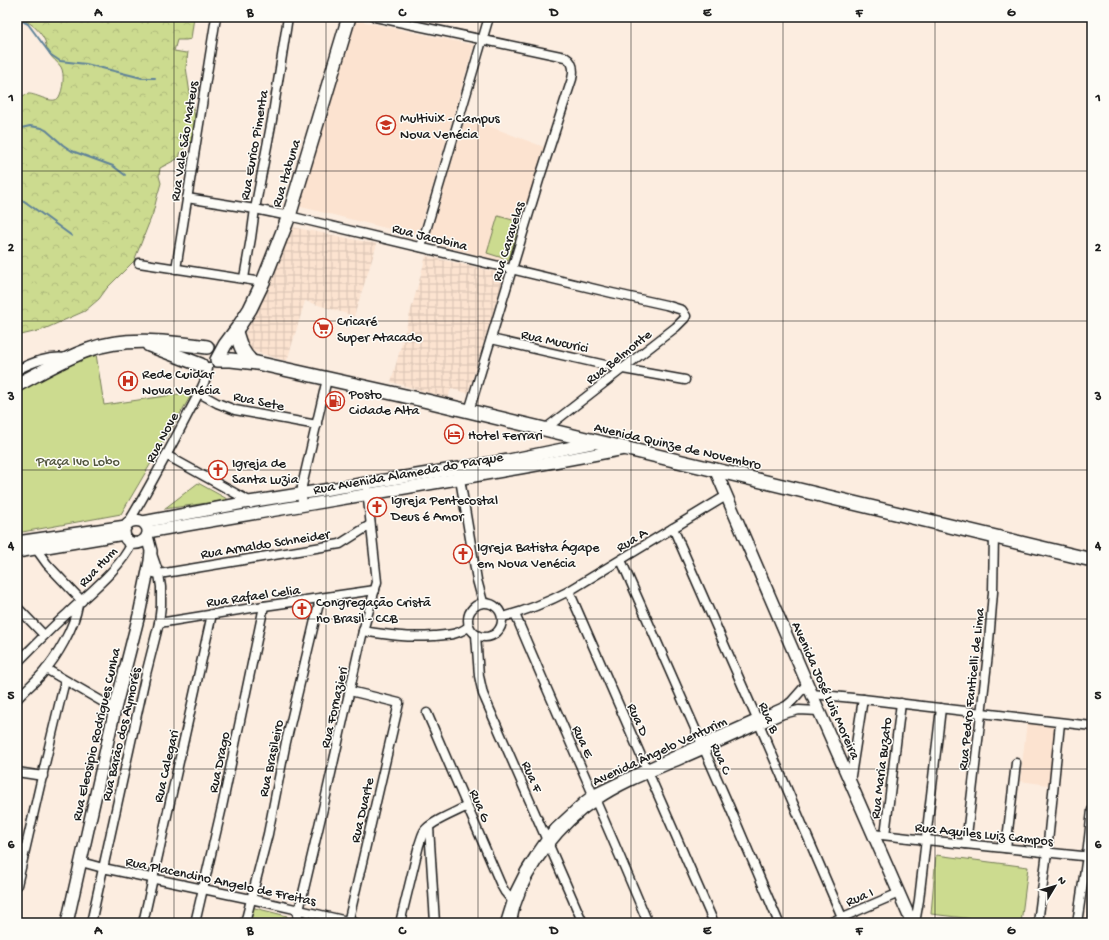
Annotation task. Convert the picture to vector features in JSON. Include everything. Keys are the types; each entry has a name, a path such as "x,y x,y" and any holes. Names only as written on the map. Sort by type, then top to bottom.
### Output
{"main road":[{"name":"Rua Itabuna","path":"236,332 248,314 263,282 288,216 348,17"},
{"path":"211,356 227,336 236,332 241,349 254,362"},
{"path":"17,385 69,358 100,346 112,344 140,341 169,342 211,356"},
{"path":"140,341 211,356"},
{"name":"Avenida Quinze de Novembro","path":"211,356 254,362 469,410 598,442 994,535 1092,560"}],"street":[{"name":"Rua Vale São Mateus","path":"176,269 216,17"},
{"name":"Rua Eurico Pimenta","path":"244,278 255,208 272,120 288,17"},
{"path":"375,17 482,40"},
{"path":"421,247 489,17"},
{"name":"Rua Caravelas","path":"469,410 573,72 573,66 565,57 482,40"},
{"name":"Rua Jacobina","path":"187,198 255,208 666,305"},
{"path":"139,263 263,282"},
{"name":"Rua Belmonte","path":"545,429 676,327 685,318 686,316 682,310 666,305"},
{"name":"Rua Mucurici","path":"491,340 623,369 685,380"},
{"name":"Rua Nove","path":"136,531 141,503 199,393 204,382 202,376 211,356"},
{"path":"17,370 43,359 52,357 69,358"},
{"path":"302,499 302,486 327,378"},
{"name":"Rua Sete","path":"199,393 234,410 316,425"},
{"path":"17,542 33,544 136,531 249,502 302,499 366,483 459,473 509,460 598,442"},
{"name":"Rua Avenida Alameda do Parque","path":"136,531 253,514 302,499 367,495 459,473 625,448"},
{"path":"166,456 242,497 249,502 253,514"},
{"name":"Avenida José Luis Moreira","path":"714,469 850,782 879,835 899,893 914,923"},
{"path":"459,473 477,580 483,602"},
{"name":"Rua Fornazieri","path":"296,923 363,631 377,582 366,483"},
{"name":"Rua A","path":"503,618 569,592 726,496"},
{"name":"Rua Arnaldo Schneider","path":"160,574 340,544 370,525"},
{"name":"Rua B","path":"673,528 842,918"},
{"path":"136,531 144,545 151,550"},
{"name":"Rua Hum","path":"17,662 118,565 124,557 136,531"},
{"name":"Rua Pedro Fanticelli de Lima","path":"966,844 982,713 993,592 994,535"},
{"path":"17,552 33,544"},
{"path":"17,699 46,669 54,657 72,625 80,603 47,564 33,544"},
{"name":"Rua Barão dos Aymorés","path":"91,923 161,605 160,574 151,550"},
{"name":"Rua Eleosipio Rodrigues Cunha","path":"67,923 115,709 139,615 151,550"},
{"name":"Rua C","path":"621,560 779,923"},
{"path":"148,571 160,574"},
{"name":"Rua Rafael Celia","path":"158,623 375,590"},
{"name":"Rua D","path":"569,592 714,923"},
{"name":"Rua Brasileiro","path":"245,923 268,834 286,742 320,599"},
{"path":"483,602 493,604 498,608 503,618 503,623 498,633 488,638 476,635 469,626 468,620 472,609 483,602"},
{"name":"Rua Drago","path":"195,923 220,815 264,606"},
{"path":"17,607 44,636"},
{"name":"Rua Calegari","path":"143,923 212,614"},
{"name":"Rua E","path":"514,614 648,923"},
{"path":"63,617 72,625"},
{"path":"363,631 411,637 451,635 464,631 469,626"},
{"name":"Rua F","path":"476,635 479,676 483,694 583,923"},
{"path":"46,669 115,709"},
{"path":"17,885 65,681"},
{"path":"810,689 863,699 1092,726"},
{"name":"Avenida Ângelo Venturim","path":"512,923 515,892 525,871 574,810 594,797 648,771 758,722 786,706 810,689"},
{"name":"Rua Duarte","path":"350,691 399,702 351,922"},
{"path":"850,782 863,699"},
{"name":"Rua Maria Buzato","path":"879,835 901,703"},
{"path":"914,923 919,900 941,708"},
{"name":"Avenida Ângelo Venturim","path":"758,722 790,711 819,711"},
{"name":"Rua G","path":"427,713 501,886 514,903"},
{"path":"1038,923 1060,723"},
{"path":"1006,848 1016,763"},
{"path":"17,772 43,776"},
{"path":"400,923 422,835 429,827 467,806"},
{"path":"1077,923 1089,857 1092,810"},
{"path":"429,827 435,923"},
{"name":"Rua Aquiles Luiz Campos","path":"879,835 1089,857"},
{"name":"Rua Placendino Angelo de Freitas","path":"81,862 102,868 252,899 351,922"},
{"name":"Rua I","path":"829,923 899,893"},
{"name":"Avenida Ângelo Venturim","path":"506,923 514,903"}],"shaded area":[{"name":"Multivix - Campus Nova Venécia","path":"355,20 474,45 418,236 297,206"},
{"path":"465,117 544,147 509,263 428,242"},
{"path":"292,227 377,244 354,316 305,301 287,361 245,349 243,339"},
{"path":"426,256 505,274 468,393 451,389 448,398 391,382"},
{"path":"1027,722 1056,726 1049,785 1020,781"}],"green space":[{"path":"17,17 194,17 191,39 177,40 174,51 188,52 186,67 196,122 191,142 181,151 179,158 160,168 159,176 161,183 153,213 134,261 107,288 99,299 85,311 42,330 17,336 17,100 28,94 36,95 49,100 57,99 62,90 63,78 61,67 50,55 45,41 40,33 30,23"},
{"path":"498,216 520,222 509,260 487,253"},
{"name":"Praça Ivo Lobo","path":"96,354 104,405 193,392 121,514 17,533 17,392 65,367"},
{"path":"198,483 229,500 164,509"},
{"path":"936,855 1028,867 1021,923 1007,923 931,914"},
{"path":"251,907 287,916 285,923 247,923"}],"waterway":[{"path":"17,18 28,24 51,55 60,61 86,64 142,78 155,78"},
{"path":"17,129 30,126 42,128 72,151 113,166 125,175"},
{"path":"17,199 24,201 72,236"}],"place":[{"name":"Multivix - Campus Nova Venécia","path":"386,125"},
{"name":"Cricaré Super Atacado","path":"323,328"},
{"name":"Rede Cuidar Nova Venécia","path":"128,381"},
{"name":"Posto Cidade Alta","path":"335,401"},
{"name":"Hotel Ferrari","path":"454,434"},
{"name":"Igreja de Santa Luzia","path":"218,470"},
{"name":"Igreja Pentecostal Deus é Amor","path":"377,507"},
{"name":"Igreja Batista Ágape em Nova Venécia","path":"463,554"},
{"name":"Congregação Cristã no Brasil - CCB","path":"302,609"}]}
